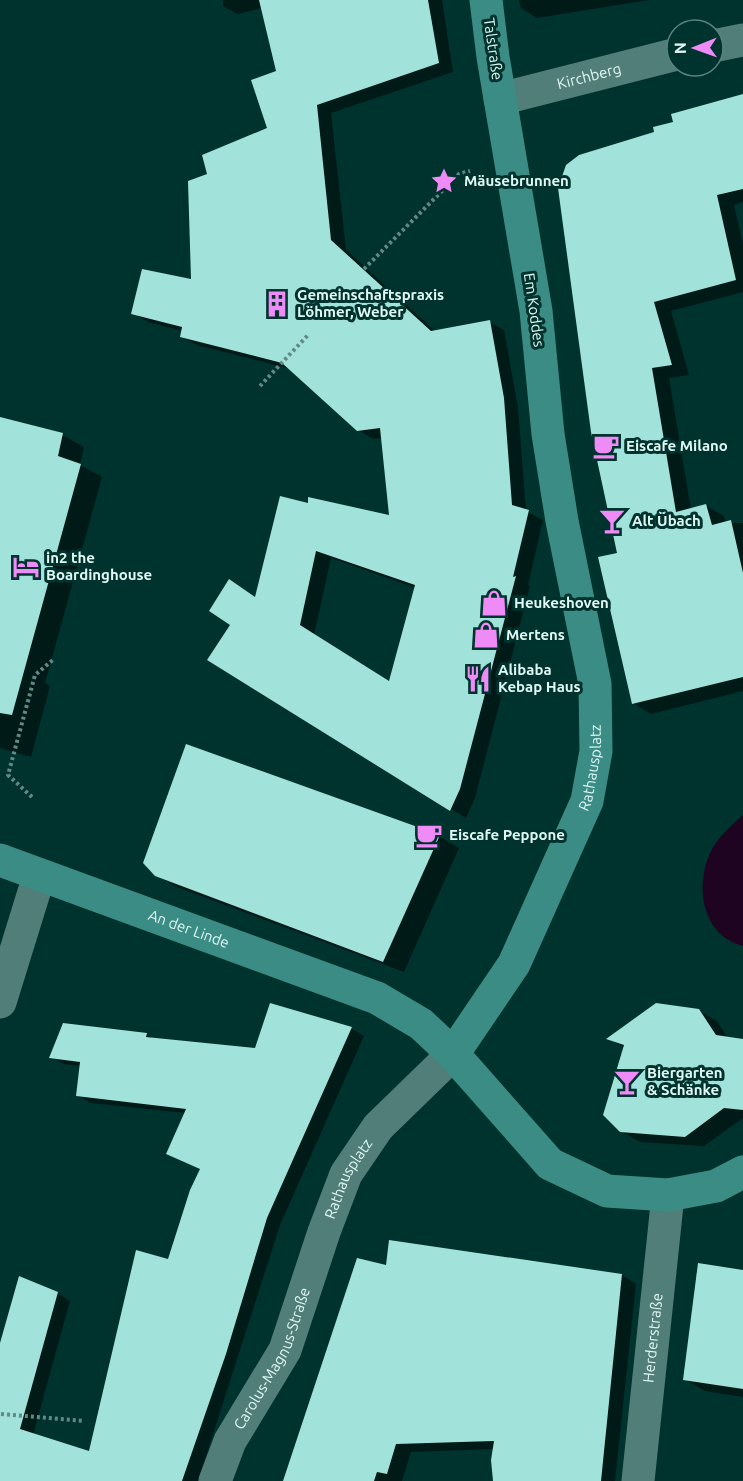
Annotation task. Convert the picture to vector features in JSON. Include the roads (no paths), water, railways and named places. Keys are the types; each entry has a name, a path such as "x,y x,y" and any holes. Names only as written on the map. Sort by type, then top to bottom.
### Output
{"street":[{"name":"Talstraße","path":"486,0 500,99"},
{"path":"725,44 743,40"},
{"name":"Kirchberg","path":"500,99 665,57"},
{"name":"Em Koddes","path":"500,99 536,311 548,435 562,521"},
{"name":"Rathausplatz","path":"324,1232 346,1174 378,1127 453,1054 514,964 587,801 596,751 595,684 562,521"},
{"name":"An der Linde","path":"0,860 377,998 422,1024 453,1054"},
{"path":"0,1002 39,876"},
{"path":"453,1054 550,1164 607,1191 668,1195 716,1186 743,1173"},
{"name":"Herderstraße","path":"638,1481 668,1195"},
{"name":"Carolus-Magnus-Straße","path":"215,1481 230,1441 285,1350 324,1232"}],"place":[{"name":"Mäusebrunnen","path":"444,181"},
{"name":"Gemeinschaftspraxis Löhmer, Weber","path":"277,304"},
{"name":"Eiscafe Milano","path":"606,446"},
{"name":"Alt Übach","path":"612,521"},
{"name":"in2 the Boardinghouse","path":"26,567"},
{"name":"Heukeshoven","path":"494,603"},
{"name":"Mertens","path":"486,635"},
{"name":"Alibaba Kebap Haus","path":"478,679"},
{"name":"Eiscafe Peppone","path":"429,835"},
{"name":"Biergarten & Schänke","path":"627,1082"}]}
